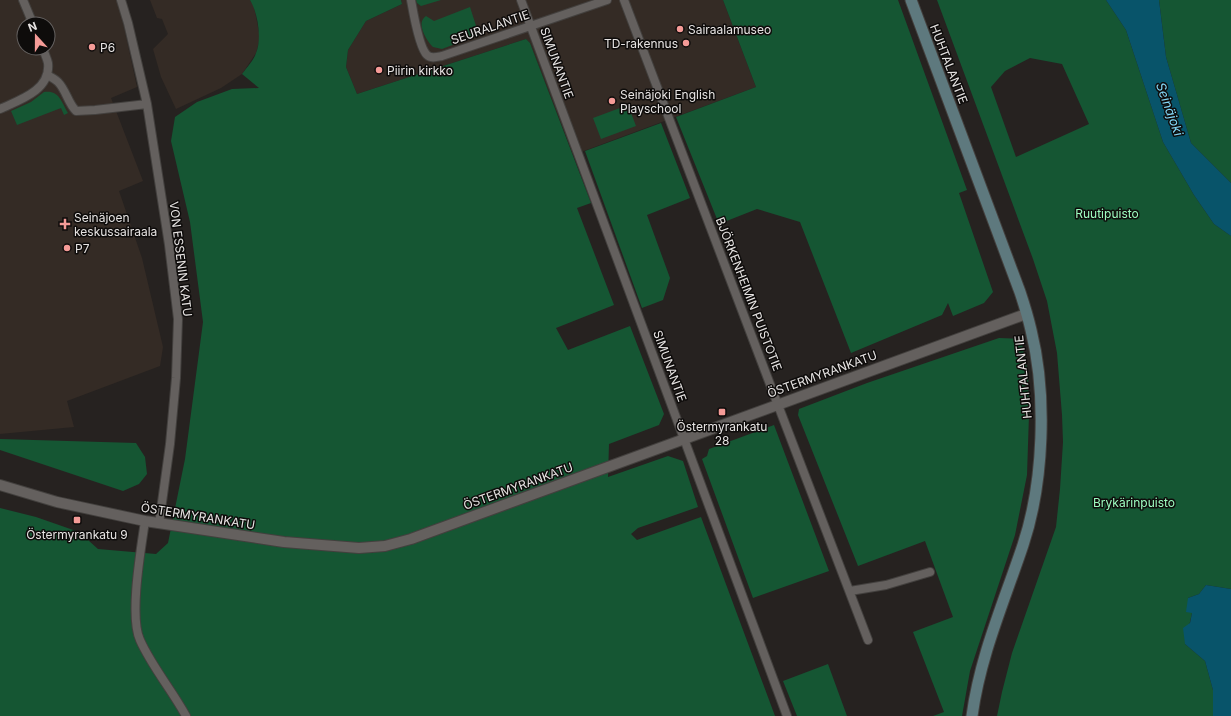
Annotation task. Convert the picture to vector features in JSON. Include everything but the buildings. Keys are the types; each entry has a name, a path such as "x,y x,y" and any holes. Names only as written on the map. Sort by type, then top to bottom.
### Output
{"main road":[{"name":"HUHTALANTIE","path":"911,0 1010,265 1026,314 1031,330 1037,365 1041,408 1038,477 1032,510 1023,544 990,637 981,670 972,716"}],"street":[{"path":"23,0 30,16"},
{"name":"VON ESSENIN KATU","path":"121,0 128,22 147,104 169,246 178,319 176,378 171,436 159,524"},
{"name":"SEURALANTIE","path":"411,0 420,42 427,56 432,58 442,56 607,0"},
{"name":"SIMUNANTIE","path":"521,0 787,716"},
{"name":"BJÖRKENHEIMIN PUISTOTIE","path":"624,0 868,640"},
{"path":"0,109 28,96 45,80 48,63 45,56"},
{"path":"47,75 58,81 72,107 76,111 147,104"},
{"name":"ÖSTERMYRANKATU","path":"0,485 57,502 145,522 284,542 359,548 385,546 411,539 685,440 777,404 1026,314"},
{"path":"145,522 135,611 139,638 150,659 186,716"},
{"path":"850,591 886,585 930,572"}],"shaded area":[{"name":"Seinäjoen keskussairaala","path":"0,0 117,0 137,87 111,98 143,181 119,191 142,258 163,347 160,366 67,401 74,427 0,434"},
{"path":"150,0 250,0 254,6 260,38 256,53 242,74 221,88 176,109 161,77 153,49 168,34 162,19 157,18"},
{"path":"401,0 723,0 756,87 573,155 530,43 526,39 357,94 346,67 348,50 366,21 402,4"}],"green space":[{"path":"250,0 401,0 402,4 366,21 348,50 346,67 357,94 526,39 530,43 591,203 577,208 614,305 556,328 568,350 630,326 664,414 659,425 609,444 608,477 668,456 683,461 698,507 638,528 631,534 637,540 701,517 775,716 0,716 0,508 36,517 79,532 98,549 156,554 168,543 185,459 203,322 190,222 171,141 175,117 197,102 232,89 259,88 242,74 255,56 259,41 257,19"},
{"path":"416,0 441,0 421,6"},
{"path":"723,0 898,0 967,190 959,193 993,292 984,303 953,316 948,303 942,315 851,353 800,222 757,209 719,224 676,117 756,87"},
{"path":"937,0 1106,0 1126,30 1163,142 1194,195 1214,224 1231,236 1231,589 1206,585 1199,594 1188,598 1192,613 1185,644 1205,661 1213,690 1213,716 997,716 1012,653 1056,527 1060,489 1063,442 1057,353 1047,301 1033,259","holes":["1030,58 1062,64 1089,124 1016,157 991,87 1005,71"]},
{"path":"1159,0 1231,0 1231,183 1191,143 1166,57"},
{"path":"470,7 479,35 442,49 433,47 423,32 423,19 426,16 434,21"},
{"path":"44,92 53,93 59,97 68,113 64,115 61,108 17,125 11,111 31,102"},
{"path":"628,105 636,126 601,139 593,118"},
{"path":"661,123 690,198 647,215 670,278 663,300 642,308 585,151"},
{"path":"999,338 1021,339 1028,373 1029,415 1027,475 1015,535 970,671 962,716 933,716 944,712 913,632 953,617 925,541 858,566 798,415 799,409 867,383"},
{"path":"774,425 829,571 753,598 702,459 707,456 709,449"},
{"path":"0,439 136,443 145,457 147,474 139,484 123,491 0,450"},
{"path":"828,664 847,716 797,716 783,681"}],"water":[{"name":"Seinäjoki","path":"1106,0 1159,0 1166,57 1191,143 1231,183 1231,236 1214,224 1194,195 1163,142 1126,30"},
{"path":"1206,585 1231,589 1231,716 1213,716 1213,690 1205,661 1185,644 1183,628 1190,623 1192,613 1186,612 1188,598 1199,594"}],"place":[{"name":"Sairaalamuseo","path":"680,29"},
{"name":"TD-rakennus","path":"686,43"},
{"name":"P6","path":"92,47"},
{"name":"Piirin kirkko","path":"379,70"},
{"name":"Seinäjoki English Playschool","path":"612,101"},
{"name":"Seinäjoen keskussairaala","path":"65,224"},
{"name":"P7","path":"67,248"},
{"name":"Östermyrankatu 28","path":"722,412"},
{"name":"Östermyrankatu 9","path":"77,520"}],"park label":[{"name":"Ruutipuisto","path":"1107,213"},
{"name":"Brykärinpuisto","path":"1134,502"}]}
